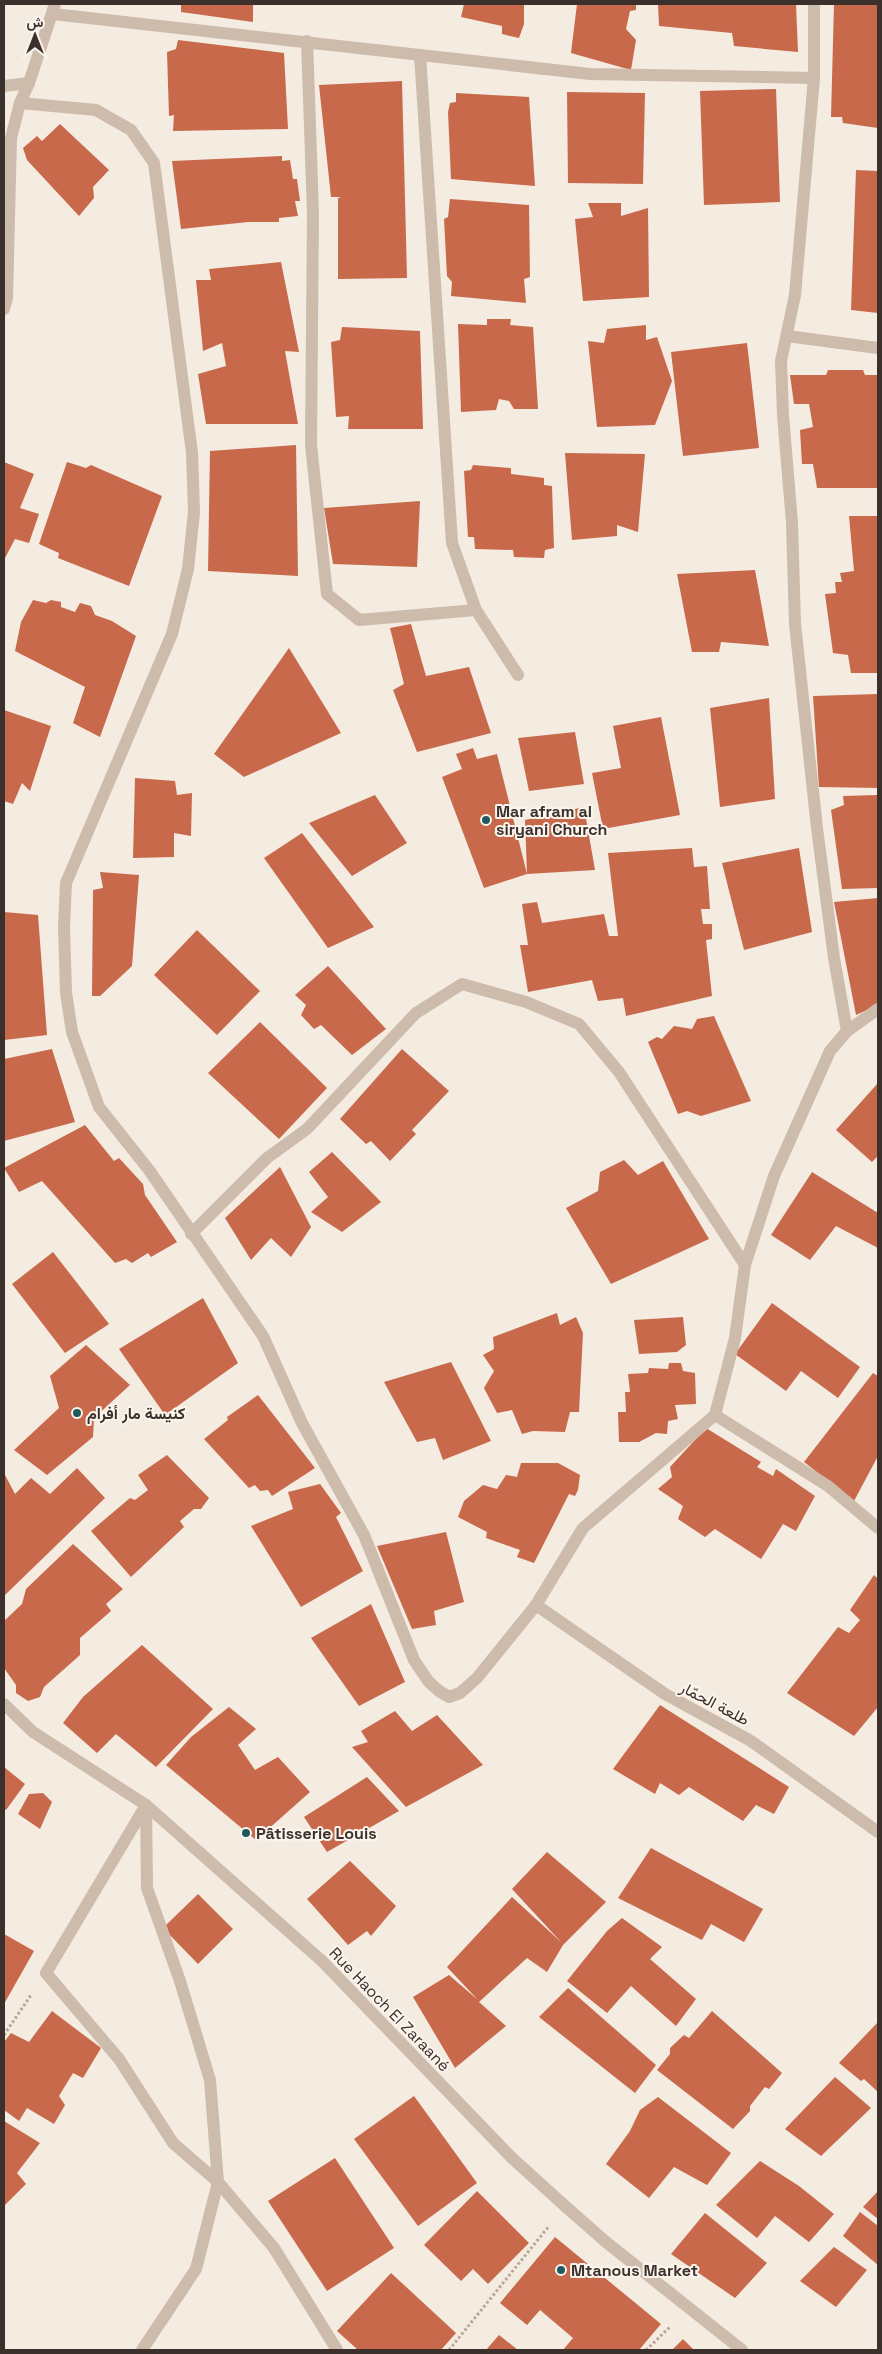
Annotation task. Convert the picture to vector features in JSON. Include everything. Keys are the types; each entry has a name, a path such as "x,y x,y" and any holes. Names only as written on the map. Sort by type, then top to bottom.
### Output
{"street":[{"path":"814,4 814,78 795,295 781,361 781,370 792,523 795,624 817,828 834,958 847,1030"},
{"path":"4,309 6,298 10,138 20,103 29,83 54,9 307,42 590,74 814,78"},
{"path":"307,42 312,213 311,445 326,594 359,620 476,610"},
{"path":"420,55 452,543 476,610 518,675"},
{"path":"4,86 29,83"},
{"path":"20,103 96,110 131,130 154,163 192,453 194,512 188,569 172,634 66,883 64,927 66,993 72,1032 99,1107 149,1170 191,1234 263,1336 302,1423 364,1535 414,1660 428,1680 439,1691 449,1697 460,1692 477,1678 536,1605 583,1528 715,1415 735,1338 745,1265 774,1176 830,1051 847,1030 878,1009"},
{"path":"787,336 878,348"},
{"path":"191,1234 268,1158 306,1129 416,1013 462,984 526,1002 579,1024 620,1072 745,1265"},
{"path":"715,1415 828,1486 878,1528"},
{"name":"طلعة الحمّار","path":"536,1605 665,1694 751,1740 878,1832"},
{"name":"Rue Haoch El Zaraané","path":"4,1704 33,1732 146,1805 322,1961 512,2158 606,2242 742,2350"},
{"path":"146,1805 46,1973 119,2059 173,2143 218,2182 274,2248 337,2350"},
{"path":"142,2350 196,2269 218,2182 210,2080 180,1981 147,1888 146,1805"}],"path":[{"path":"4,2035 46,1973"},
{"path":"449,2350 565,2206"},
{"path":"646,2350 690,2309"}],"building":[{"path":"181,4 253,4 253,22 181,12"},
{"path":"464,4 524,4 524,24 519,38 502,34 502,26 461,17"},
{"path":"577,4 636,4 636,10 630,11 626,29 636,40 631,70 571,53"},
{"path":"658,4 796,4 798,52 734,46 732,33 659,26"},
{"path":"834,4 878,4 878,128 843,123 842,117 831,117"},
{"path":"178,40 284,53 288,129 173,131 174,115 169,116 167,52 176,49"},
{"path":"402,81 407,278 338,279 338,198 341,197 331,197 319,85"},
{"path":"776,89 780,202 704,205 700,91"},
{"path":"567,92 645,93 643,184 568,183"},
{"path":"456,93 529,97 535,186 451,179 448,112 450,103 456,102"},
{"path":"60,124 109,170 93,187 94,198 79,216 27,160 23,148 37,136 42,141"},
{"path":"282,156 282,161 290,160 293,179 297,179 300,201 295,201 298,216 279,218 279,222 248,222 181,229 172,161"},
{"path":"856,170 878,171 878,313 851,310"},
{"path":"450,199 529,205 530,277 524,279 526,303 451,296 452,282 447,276 444,219 448,217"},
{"path":"588,203 621,203 621,216 648,208 649,297 583,301 575,219 593,217"},
{"path":"281,262 299,352 285,351 298,424 206,424 198,374 226,366 222,343 203,351 196,280 211,280 209,269"},
{"path":"487,319 511,319 510,325 533,327 538,409 514,409 509,401 499,399 496,410 461,412 458,324 487,325"},
{"path":"646,325 646,340 657,337 672,381 655,425 597,427 588,341 604,343 607,329"},
{"path":"342,327 420,331 423,429 348,429 349,416 336,417 331,342 340,340"},
{"path":"747,343 759,448 683,456 671,352"},
{"path":"828,370 863,370 865,375 878,375 878,488 817,488 813,464 802,464 800,430 813,427 809,404 794,404 790,375 826,375"},
{"path":"296,445 298,576 208,571 210,451"},
{"path":"565,453 645,454 638,532 617,525 617,536 572,540"},
{"path":"4,462 34,474 20,508 39,514 29,543 15,539 4,560"},
{"path":"67,462 86,468 91,465 162,496 129,586 58,558 59,553 39,544"},
{"path":"473,465 511,468 511,474 544,478 544,485 552,486 554,548 545,550 544,558 514,557 513,550 475,549 474,537 468,537 464,471 471,470"},
{"path":"420,501 417,567 333,564 324,508"},
{"path":"849,516 878,516 878,673 851,673 848,655 833,653 825,594 836,593 835,582 842,582 840,573 854,571"},
{"path":"755,570 769,646 721,642 719,652 692,652 677,574"},
{"path":"33,600 46,603 51,600 61,602 61,607 75,612 80,603 91,606 95,615 112,621 136,636 100,737 73,723 85,687 15,651 21,622"},
{"path":"411,624 426,676 469,667 491,733 417,752 393,690 404,684 390,628"},
{"path":"289,648 341,733 244,777 214,754"},
{"path":"878,694 878,788 819,787 813,696"},
{"path":"769,698 775,799 720,807 710,708"},
{"path":"4,710 51,726 30,791 22,783 13,804 4,801"},
{"path":"661,717 680,815 603,829 592,773 621,768 613,726"},
{"path":"575,732 584,784 529,791 518,738"},
{"name":"Mar afram al siryani Church","path":"473,748 477,759 497,754 527,874 484,888 442,777 462,769 456,754"},
{"path":"135,778 175,781 177,795 192,793 191,836 174,833 174,857 133,858"},
{"path":"375,795 407,843 352,876 309,823"},
{"path":"878,795 878,888 842,889 831,810 844,805 843,796"},
{"path":"584,807 595,870 527,874 525,820"},
{"path":"302,833 374,927 328,948 264,858"},
{"path":"692,848 694,867 707,866 710,909 701,909 703,924 712,924 712,939 706,940 712,996 626,1016 623,998 598,1001 592,980 528,992 520,945 528,945 522,904 537,902 542,923 604,914 609,936 618,936 608,853"},
{"path":"799,848 812,932 744,950 722,863"},
{"path":"100,872 139,875 132,966 100,996 92,996 93,890 103,888"},
{"path":"878,898 878,1005 856,1015 834,902"},
{"path":"4,912 38,915 47,1035 4,1040"},
{"path":"197,930 260,991 217,1035 154,975"},
{"path":"328,966 386,1029 352,1055 321,1025 314,1029 301,1015 306,1005 295,995"},
{"path":"714,1016 751,1101 701,1116 687,1111 678,1114 648,1042 657,1037 662,1039 674,1026 692,1029 697,1019"},
{"path":"260,1022 327,1088 279,1139 208,1073"},
{"path":"52,1049 75,1122 4,1141 4,1059"},
{"path":"402,1049 449,1091 412,1130 416,1134 390,1161 371,1141 366,1144 340,1119"},
{"path":"878,1083 878,1156 872,1162 836,1130"},
{"path":"85,1125 114,1161 119,1158 143,1184 145,1195 177,1242 151,1257 148,1253 132,1263 126,1259 115,1263 42,1181 19,1192 4,1168"},
{"path":"332,1152 381,1202 342,1232 311,1212 328,1197 309,1172"},
{"path":"624,1160 638,1175 663,1161 709,1239 611,1284 566,1208 598,1191 600,1172"},
{"path":"280,1167 311,1227 291,1257 271,1238 251,1260 225,1218"},
{"path":"812,1172 878,1213 878,1248 836,1226 810,1260 771,1235"},
{"path":"53,1252 109,1324 65,1353 12,1284"},
{"path":"203,1298 238,1363 165,1415 119,1349"},
{"path":"772,1303 860,1367 838,1398 801,1371 786,1391 735,1354"},
{"path":"557,1313 560,1325 576,1317 583,1333 579,1412 570,1412 565,1432 533,1431 522,1434 512,1410 497,1413 484,1388 494,1371 483,1355 494,1349 493,1337"},
{"path":"683,1317 686,1345 677,1352 639,1354 634,1320"},
{"name":"كنيسة مار أفرام","path":"86,1345 130,1385 94,1418 93,1437 47,1475 14,1450 59,1408 50,1376"},
{"path":"451,1362 491,1441 443,1460 435,1438 417,1442 384,1382"},
{"path":"669,1363 681,1363 683,1371 695,1373 696,1404 675,1405 678,1419 668,1421 667,1434 656,1433 639,1442 619,1442 618,1412 626,1412 625,1392 630,1392 628,1374 648,1373 649,1368 668,1369"},
{"path":"873,1373 878,1376 878,1456 854,1501 804,1462"},
{"path":"258,1395 315,1468 272,1496 268,1490 260,1491 255,1485 249,1488 204,1439 228,1420 227,1417"},
{"path":"706,1428 761,1462 757,1467 773,1476 776,1469 815,1496 796,1531 783,1524 761,1559 715,1529 705,1537 678,1519 683,1506 658,1489 672,1477 670,1467"},
{"path":"167,1455 209,1498 201,1509 194,1509 180,1521 184,1527 131,1577 91,1531 130,1498 135,1500 148,1490 138,1475"},
{"path":"521,1463 558,1463 580,1475 578,1490 575,1496 569,1494 534,1563 517,1557 520,1550 486,1538 487,1532 458,1517 464,1501 483,1485 497,1489 506,1475 517,1477"},
{"path":"77,1468 105,1498 4,1596 4,1473 15,1494 31,1478 50,1494"},
{"path":"320,1484 341,1513 336,1517 363,1571 301,1607 251,1526 293,1509 288,1492"},
{"path":"446,1532 464,1602 434,1611 436,1625 412,1629 377,1546"},
{"path":"73,1544 123,1589 106,1604 111,1611 80,1638 80,1655 44,1687 40,1697 28,1701 16,1693 16,1685 4,1668 4,1621 22,1604 26,1589"},
{"path":"874,1575 878,1579 878,1707 854,1736 787,1693 838,1627 849,1633 860,1620 850,1610"},
{"path":"371,1604 405,1682 359,1706 311,1638"},
{"path":"142,1645 213,1709 156,1767 116,1734 97,1753 63,1723 83,1697"},
{"path":"660,1705 789,1787 774,1814 756,1805 743,1821 689,1787 679,1795 660,1783 655,1794 613,1769"},
{"path":"229,1707 256,1729 238,1745 255,1770 278,1757 310,1792 256,1840 166,1765 191,1737"},
{"path":"395,1711 412,1731 437,1715 483,1765 406,1807 352,1747 368,1742 361,1731"},
{"path":"4,1767 25,1784 6,1810 4,1809"},
{"path":"367,1777 399,1811 327,1852 304,1817"},
{"path":"43,1793 52,1802 40,1829 18,1814 29,1794"},
{"path":"651,1848 763,1909 744,1942 711,1924 702,1940 618,1898"},
{"path":"547,1852 606,1902 563,1945 547,1972 527,1958 479,2002 506,2026 455,2068 413,1997 449,1975 478,2000 447,1967 512,1897 561,1942 512,1889"},
{"path":"350,1861 396,1906 371,1936 367,1931 348,1945 307,1899"},
{"path":"198,1894 233,1929 198,1964 163,1928"},
{"path":"622,1918 662,1947 650,1959 696,1999 676,2026 631,1986 607,2013 567,1981 607,1931"},
{"path":"4,1934 34,1951 4,2004"},
{"path":"568,1988 656,2065 635,2093 539,2017"},
{"path":"52,2011 101,2048 83,2078 73,2073 59,2096 65,2105 54,2124 27,2108 19,2121 4,2110 4,2042 11,2033 29,2042"},
{"path":"712,2011 782,2073 769,2089 765,2087 750,2106 750,2111 733,2129 657,2070 670,2054 670,2048 684,2035 689,2038"},
{"path":"878,2022 878,2092 864,2079 861,2081 839,2063"},
{"path":"835,2077 871,2108 821,2156 785,2129"},
{"path":"414,2096 477,2183 418,2226 354,2139"},
{"path":"658,2097 731,2153 707,2185 674,2167 649,2198 606,2164 630,2131 640,2110"},
{"path":"4,2121 40,2143 17,2173 26,2184 4,2206"},
{"path":"335,2158 394,2248 327,2291 268,2201"},
{"path":"760,2161 799,2186 834,2214 809,2242 775,2216 757,2238 716,2205"},
{"path":"477,2191 529,2243 488,2284 473,2269 461,2281 424,2245"},
{"path":"878,2191 878,2219 863,2207"},
{"path":"860,2212 878,2226 878,2265 843,2236"},
{"path":"705,2213 767,2263 735,2298 671,2254"},
{"name":"Mtanous Market","path":"555,2237 661,2324 639,2350 563,2350 573,2338 540,2310 527,2325 500,2303"},
{"path":"834,2247 867,2270 836,2307 800,2281"},
{"path":"391,2273 456,2333 441,2350 358,2350 337,2331"},
{"path":"499,2335 518,2350 486,2350"},
{"path":"683,2339 694,2350 672,2350"}],"place":[{"name":"Mar afram al siryani Church","path":"486,820"},
{"name":"كنيسة مار أفرام","path":"77,1413"},
{"name":"Pâtisserie Louis","path":"246,1833"},
{"name":"Mtanous Market","path":"561,2270"}]}
